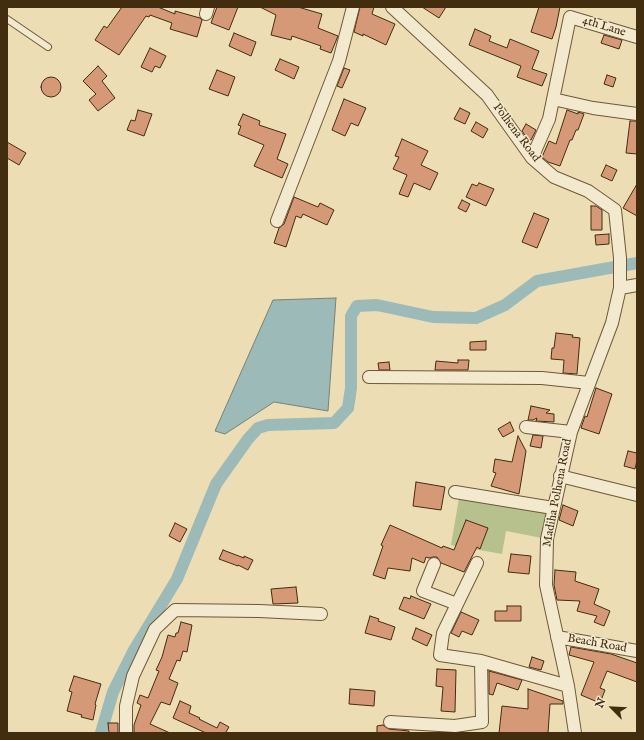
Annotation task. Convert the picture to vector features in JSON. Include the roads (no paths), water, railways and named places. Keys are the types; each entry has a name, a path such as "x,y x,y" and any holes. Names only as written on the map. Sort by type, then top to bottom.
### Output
{"street":[{"path":"277,221 339,61 353,7"},
{"name":"Polhena Road","path":"392,7 487,95 532,158 554,177 588,191 615,210 620,258"},
{"name":"4th Lane","path":"553,99 570,17 637,37"},
{"path":"532,158 549,119 553,99 592,108 637,114"},
{"name":"Madiha Polhena Road","path":"574,733 568,686 546,585 547,539 571,432 612,323 620,283 620,258"},
{"path":"620,283 637,285"},
{"path":"369,377 542,378 589,383"},
{"path":"526,427 571,432"},
{"path":"560,476 637,495"},
{"path":"455,492 553,508"},
{"path":"477,563 443,633 440,656 482,661 568,686"},
{"path":"434,564 424,591 457,604"},
{"path":"126,733 126,706 133,676 155,629 175,610 259,611 321,614"},
{"name":"Beach Road","path":"557,637 637,651"},
{"path":"390,722 455,729 482,722 482,661"}],"lane":[{"path":"7,19 48,47"}],"water":[{"path":"336,298 328,411 274,402 225,434 215,431 273,300"}],"waterway":[{"path":"101,733 113,692 134,650 177,579 216,484 248,439 258,428 268,425 334,423 348,408 351,388 351,316 357,306 377,305 433,317 476,318 505,305 537,281 637,263"}]}
